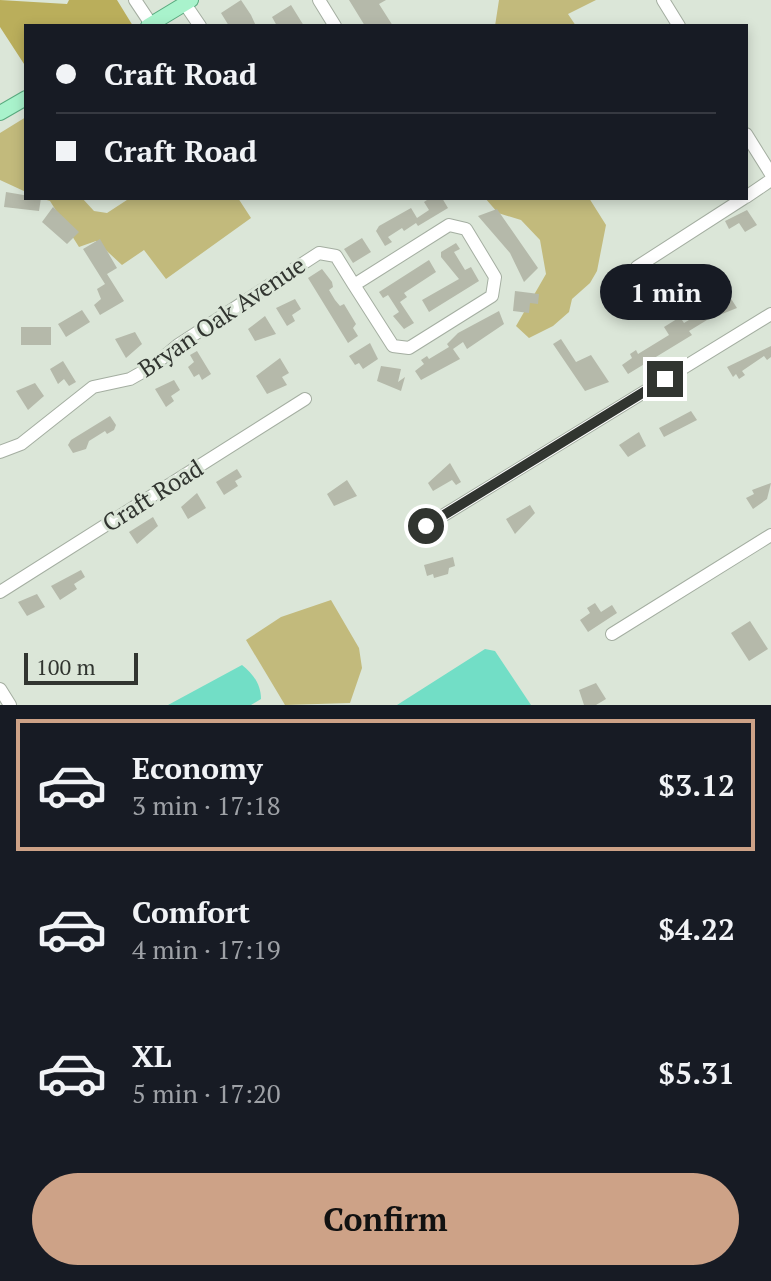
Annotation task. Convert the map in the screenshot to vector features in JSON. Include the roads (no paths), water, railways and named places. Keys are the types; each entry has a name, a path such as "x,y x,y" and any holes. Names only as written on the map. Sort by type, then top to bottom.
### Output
{"main road":[{"path":"151,24 188,2"},
{"path":"0,113 24,99"}],"street":[{"path":"135,0 148,24"},
{"path":"319,0 334,24"},
{"path":"663,0 678,24"},
{"path":"188,2 199,24"},
{"path":"748,137 771,174"},
{"path":"748,196 771,180"},
{"path":"637,267 742,200"},
{"name":"Bryan Oak Avenue","path":"0,452 21,444 93,387 130,379 153,366 178,345 319,253 336,256 354,285 393,346 409,348 492,296 495,277 466,229 449,225 354,285"},
{"path":"426,526 771,314"},
{"name":"Craft Road","path":"0,592 305,399"},
{"path":"612,634 771,535"},
{"path":"0,689 10,705"}],"water":[{"path":"485,649 495,651 531,705 397,705"},
{"path":"242,665 260,689 261,699 251,705 168,705"}]}
